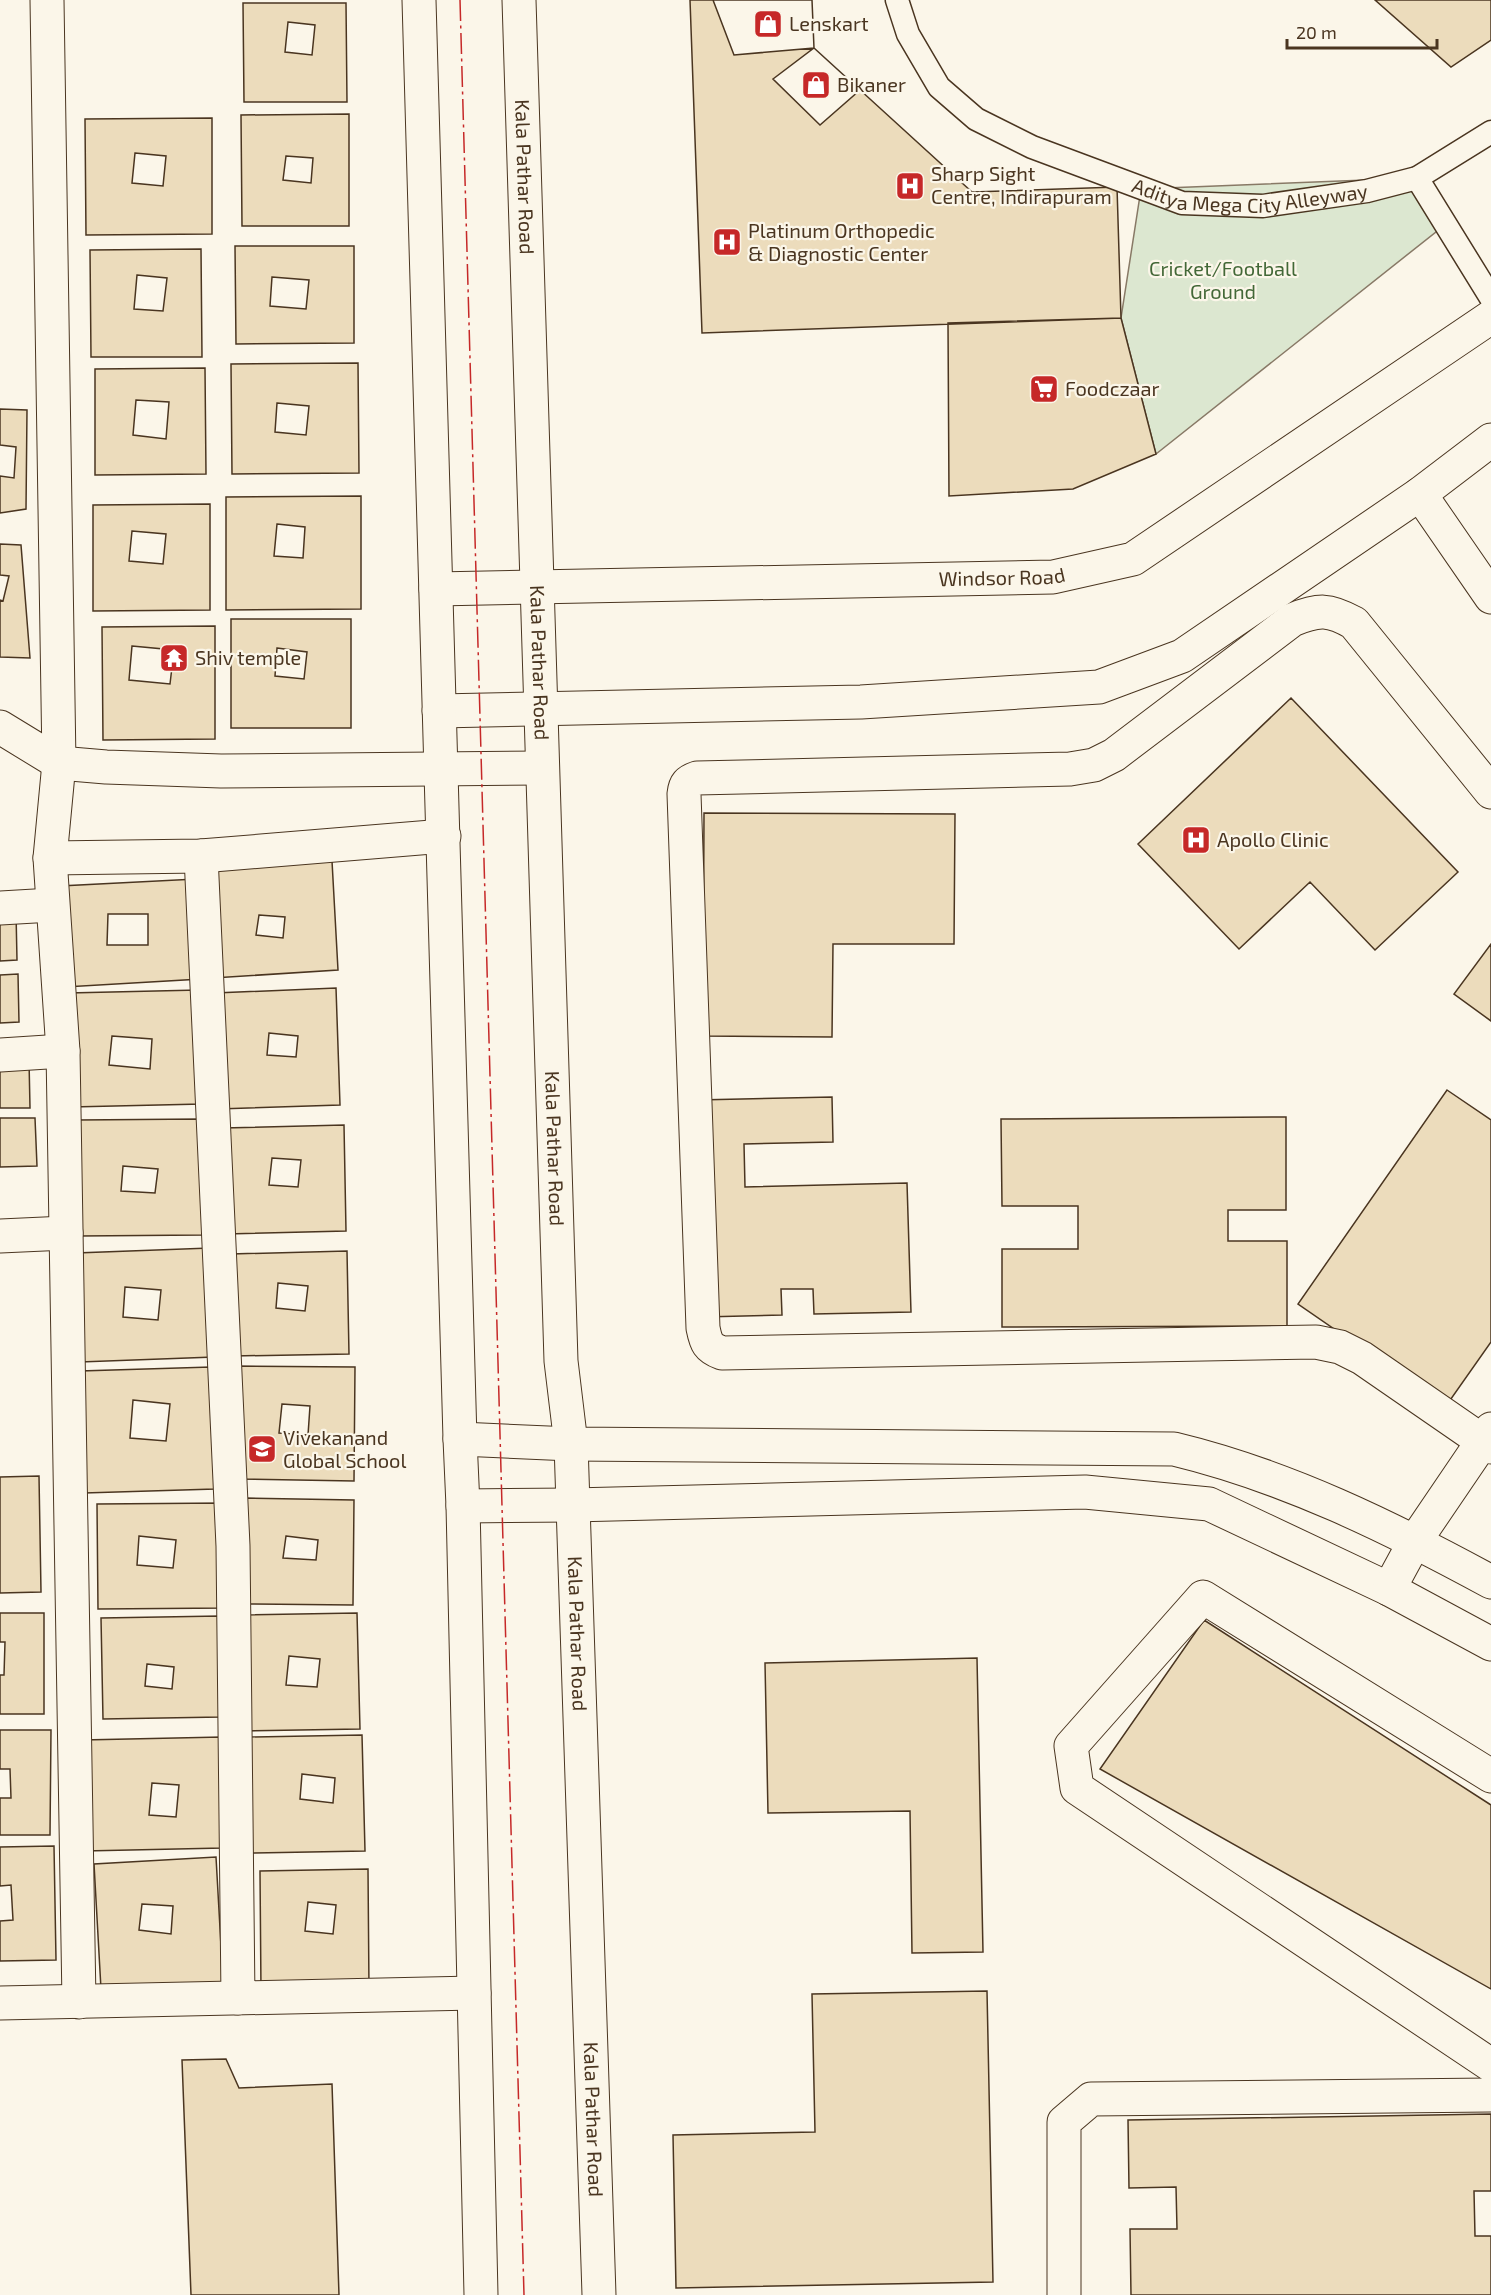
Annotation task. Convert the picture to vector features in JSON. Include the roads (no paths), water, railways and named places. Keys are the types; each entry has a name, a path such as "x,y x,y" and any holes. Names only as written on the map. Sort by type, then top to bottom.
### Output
{"street":[{"path":"47,0 59,763 50,858 63,1051 79,2001"},
{"path":"419,0 463,1506 481,2295"},
{"name":"Kala Pathar Road","path":"519,0 561,1361 571,1444 599,2295"},
{"name":"Windsor Road","path":"436,589 1053,577 1133,559 1491,316"},
{"path":"439,711 861,702 1099,687 1182,656 1420,494 1491,440"},
{"path":"1420,494 1491,597"},
{"path":"1389,1589 1415,1540 1488,1439 1362,1358 1340,1347 1316,1342 722,1353 711,1349 705,1341 703,1328 685,785 689,780 698,778 1070,769 1094,765 1114,755 1292,620 1313,612 1334,612 1354,623 1491,792"},
{"path":"0,728 59,763 106,767 220,771 542,768"},
{"path":"50,858 201,856 444,836"},
{"path":"201,856 233,1546 238,1998"},
{"path":"0,908 52,905"},
{"path":"0,1055 63,1051"},
{"path":"0,1236 66,1233"},
{"path":"460,1438 571,1444 1174,1449 1223,1461 1356,1512 1415,1540 1491,1582"},
{"path":"463,1506 1085,1492 1166,1498 1209,1504 1389,1589 1491,1644"},
{"path":"1491,1776 1203,1597 1071,1746 1077,1788 1491,2065"},
{"path":"0,2003 474,1993"},
{"path":"1064,2295 1064,2122 1091,2099 1491,2095"}],"lane":[{"name":"Aditya Mega City Alleyway","path":"897,0 908,34 939,87 976,119 1032,147 1182,203 1263,206 1367,191 1417,178 1491,132"},
{"path":"1417,178 1491,298"}],"place":[{"name":"Lenskart","path":"768,24"},
{"name":"Bikaner","path":"816,85"},
{"name":"Sharp Sight Centre, Indirapuram","path":"910,186"},
{"name":"Platinum Orthopedic & Diagnostic Center","path":"727,242"},
{"name":"Foodczaar","path":"1044,389"},
{"name":"Shiv temple","path":"174,658"},
{"name":"Apollo Clinic","path":"1196,840"},
{"name":"Vivekanand Global School","path":"262,1449"}],"park label":[{"name":"Cricket/Football Ground","path":"1223,280"}]}
